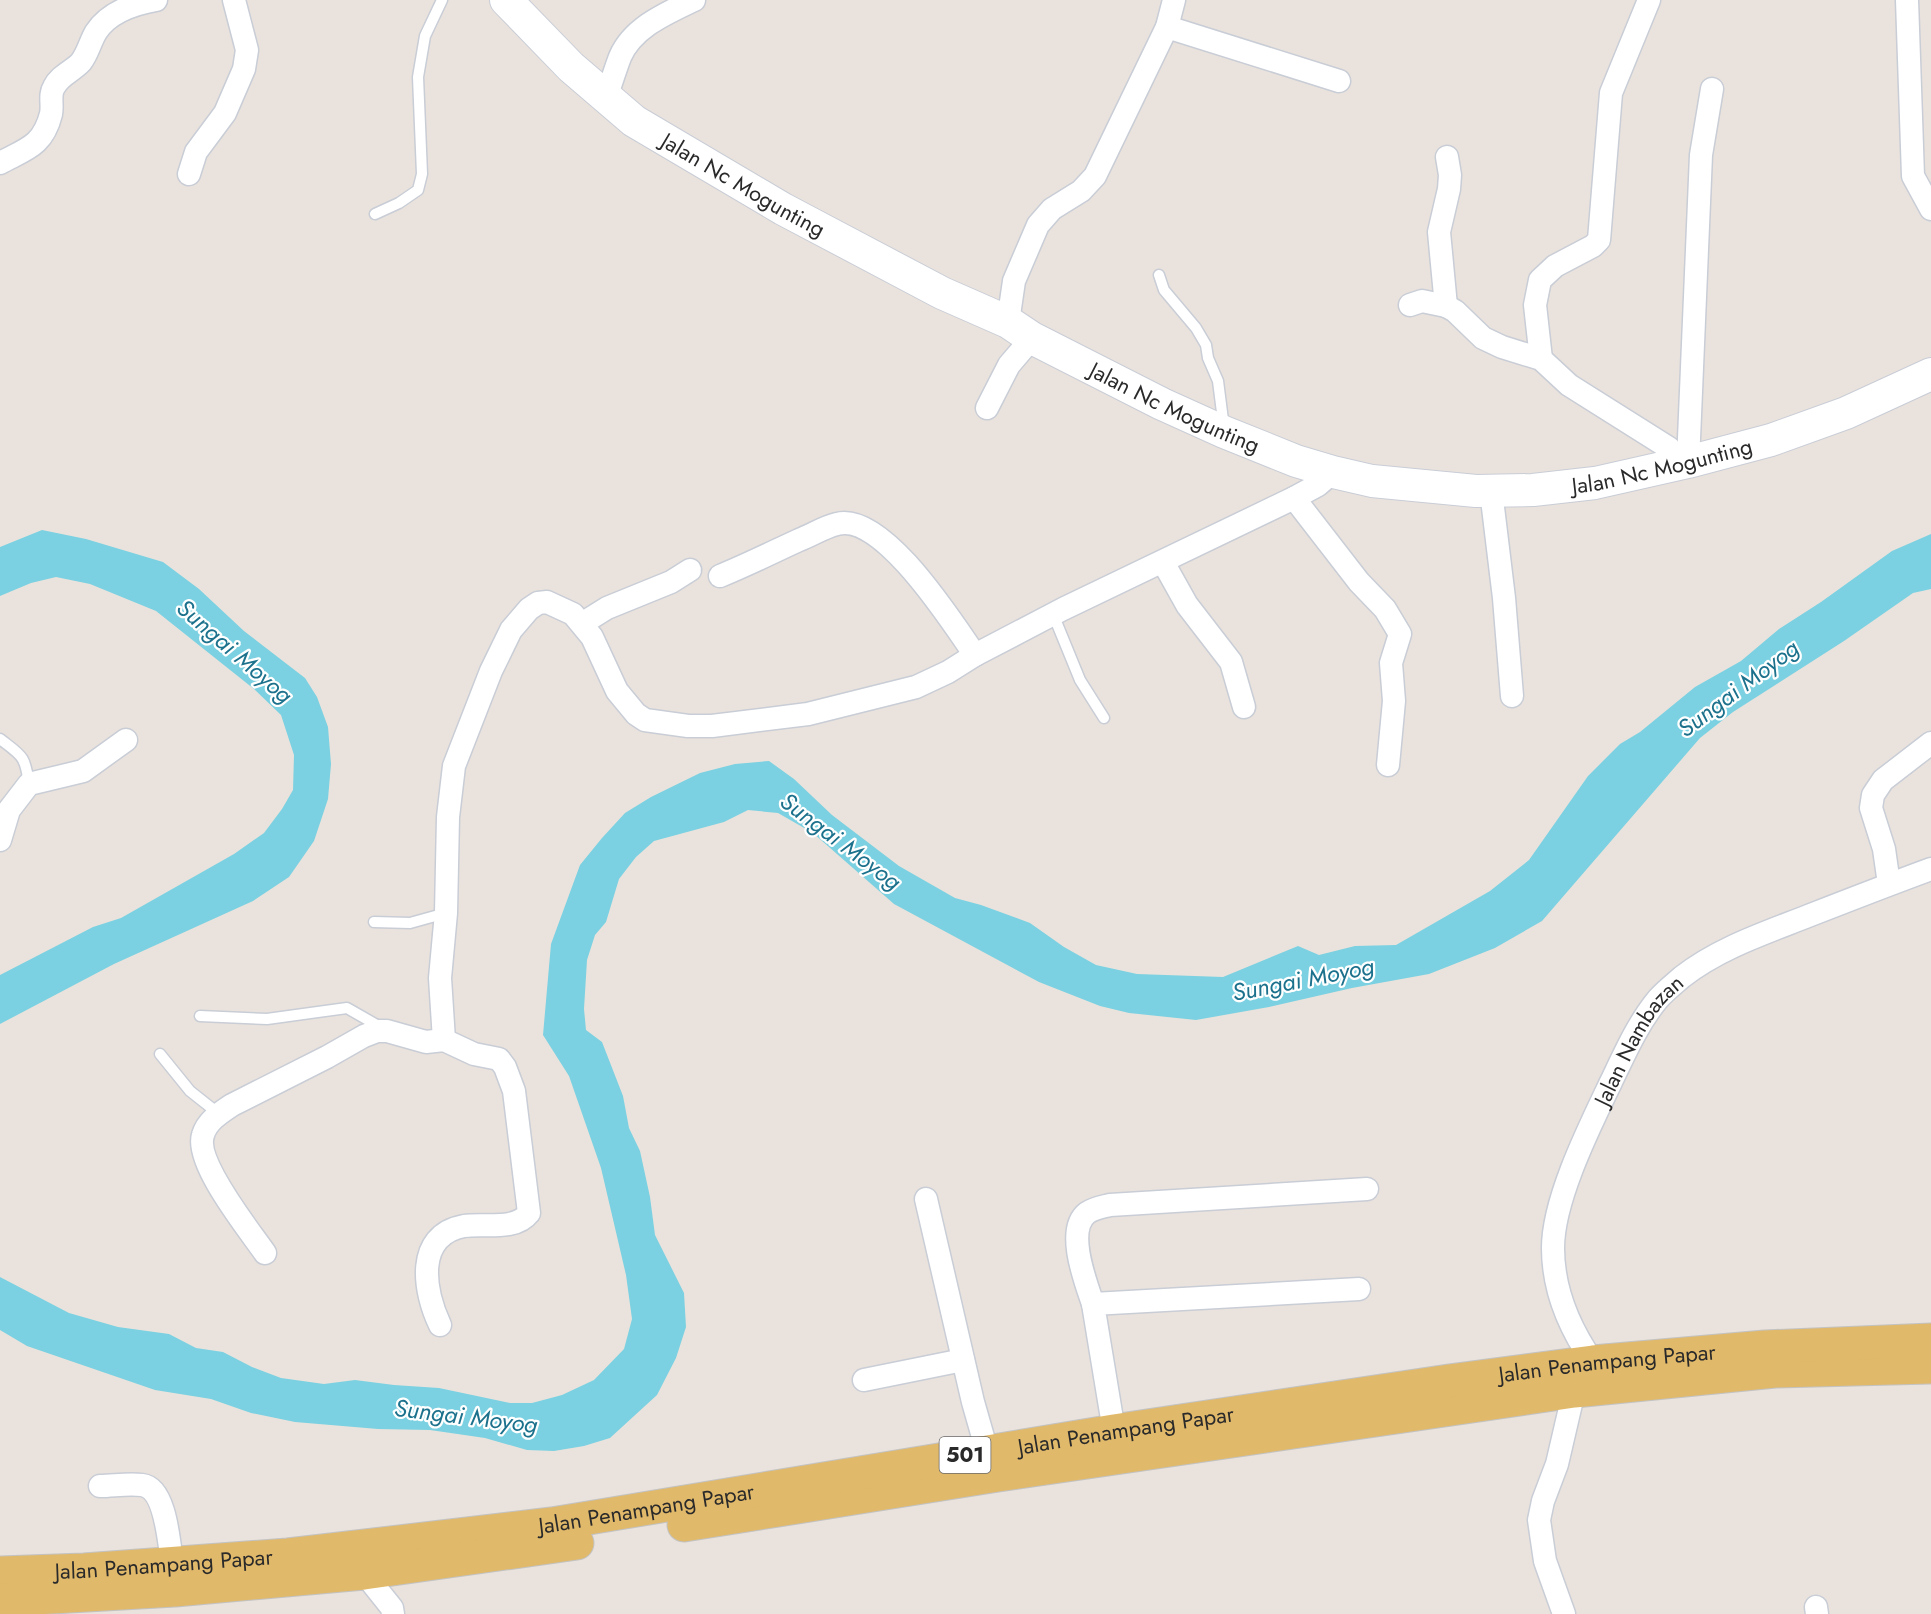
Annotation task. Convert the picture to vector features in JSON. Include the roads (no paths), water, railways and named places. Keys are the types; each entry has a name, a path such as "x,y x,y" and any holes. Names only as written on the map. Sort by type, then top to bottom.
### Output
{"main road":[{"name":"Jalan Penampang Papar","path":"0,1573 84,1570 288,1555 552,1524 1114,1431 1593,1362 1765,1347 1931,1340"},
{"name":"Jalan Penampang Papar","path":"0,1600 73,1605 175,1590 364,1573 556,1546 1021,1472 1574,1391 1775,1371 1931,1367"}],"street":[{"path":"0,164 40,141 51,112 53,87 81,62 96,32 115,14 142,2 156,0"},
{"path":"189,174 196,152 225,113 244,69 248,50 234,0"},
{"name":"Jalan Nc Mogunting","path":"506,0 564,60 634,121 783,208 942,293 1020,330 1162,404 1296,461 1333,472 1372,481 1491,490 1533,490 1595,483 1683,464 1771,440 1846,413 1931,374"},
{"path":"606,97 621,55 633,38 661,16 694,0"},
{"path":"987,408 1009,365 1020,330 1014,281 1038,225 1052,209 1080,191 1095,176 1167,27 1174,0"},
{"path":"1541,359 1535,305 1540,280 1555,266 1593,246 1599,240 1611,93 1649,0"},
{"path":"1907,0 1913,176 1931,209"},
{"path":"1167,27 1340,81"},
{"path":"1683,464 1701,154 1712,89"},
{"path":"1446,306 1439,232 1449,189 1450,176 1447,157"},
{"path":"1410,305 1422,301 1446,306 1455,311 1483,338 1502,347 1541,359 1569,385 1669,448 1683,464"},
{"path":"444,1040 440,978 446,913 448,817 454,766 491,671 511,630 529,609 538,603 547,602 558,606 573,614 583,623 617,691 636,714 645,720 688,726 732,725 808,714 916,687 948,672 975,655 1053,614 1294,498 1318,485 1333,472"},
{"path":"1491,490 1504,598 1512,696"},
{"path":"1294,498 1359,582 1385,609 1400,634 1391,663 1394,701 1388,765"},
{"path":"720,576 839,523 855,523 878,536 911,567 926,584 975,655"},
{"path":"1163,562 1188,605 1231,662 1244,707"},
{"path":"583,623 607,608 670,582 690,570"},
{"path":"0,840 9,810 28,784 83,771 126,740"},
{"path":"1890,884 1884,849 1871,808 1873,795 1883,780 1931,743"},
{"name":"Jalan Nambazan","path":"1593,1362 1569,1323 1561,1297 1556,1276 1554,1232 1561,1203 1585,1136 1626,1050 1644,1019 1671,986 1711,958 1763,934 1931,869"},
{"path":"265,1253 228,1200 203,1152 201,1142 208,1123 232,1105 377,1031 387,1031 426,1042 444,1040 474,1054 499,1059 505,1067 514,1091 529,1213 525,1219 517,1223 455,1228 440,1239 426,1262 426,1280 433,1311 440,1325"},
{"path":"1114,1431 1093,1304 1078,1250 1077,1229 1085,1214 1110,1205 1367,1190"},
{"path":"926,1199 963,1360 987,1451"},
{"path":"1093,1304 1359,1289"},
{"path":"864,1380 963,1360"},
{"path":"1564,1614 1545,1561 1539,1520 1543,1501 1557,1464 1574,1391"},
{"path":"100,1486 142,1485 152,1489 160,1500 172,1563"},
{"path":"364,1573 392,1608 393,1614"}],"lane":[{"path":"375,214 399,203 418,190 423,174 418,77 425,36 442,0"},
{"path":"1159,275 1164,290 1196,328 1206,345 1208,358 1218,381 1224,432"},
{"path":"1053,614 1080,680 1104,718"},
{"path":"0,739 20,754 26,762 28,784"},
{"path":"374,922 410,924 446,913"},
{"path":"200,1016 267,1019 346,1008 387,1031"},
{"path":"160,1054 190,1091 219,1114"}],"water":[{"name":"Sungai Moyog","path":"42,530 86,539 163,562 199,589 244,631 305,678 317,697 328,727 331,764 328,799 314,841 289,877 253,901 114,964 0,1024 0,975 93,927 121,918 234,854 264,833 293,790 294,755 281,715 254,689 156,611 90,584 56,577 31,583 0,596 0,547"},
{"name":"Sungai Moyog","path":"1931,534 1931,589 1913,593 1844,641 1733,712 1700,738 1542,921 1495,948 1429,974 1196,1020 1129,1013 1100,1006 1039,982 894,904 813,833 778,813 748,810 724,822 654,841 636,857 619,879 606,922 595,935 587,960 584,1009 586,1030 602,1042 623,1096 629,1128 640,1151 655,1235 684,1293 686,1327 676,1358 657,1395 610,1438 584,1446 554,1451 527,1450 485,1438 430,1430 378,1429 295,1422 251,1413 211,1399 155,1390 27,1346 0,1330 0,1277 69,1313 118,1327 169,1334 196,1348 223,1352 252,1367 281,1378 324,1384 355,1380 439,1388 510,1403 532,1403 562,1395 594,1380 624,1349 632,1319 626,1275 601,1168 569,1076 543,1035 551,944 580,865 625,813 651,797 700,773 735,764 769,761 794,779 832,815 899,866 955,898 1030,923 1064,947 1096,965 1137,974 1223,977 1298,946 1319,955 1355,946 1396,945 1490,891 1529,860 1588,776 1620,744 1640,732 1695,687 1741,661 1779,629 1892,551"}]}
